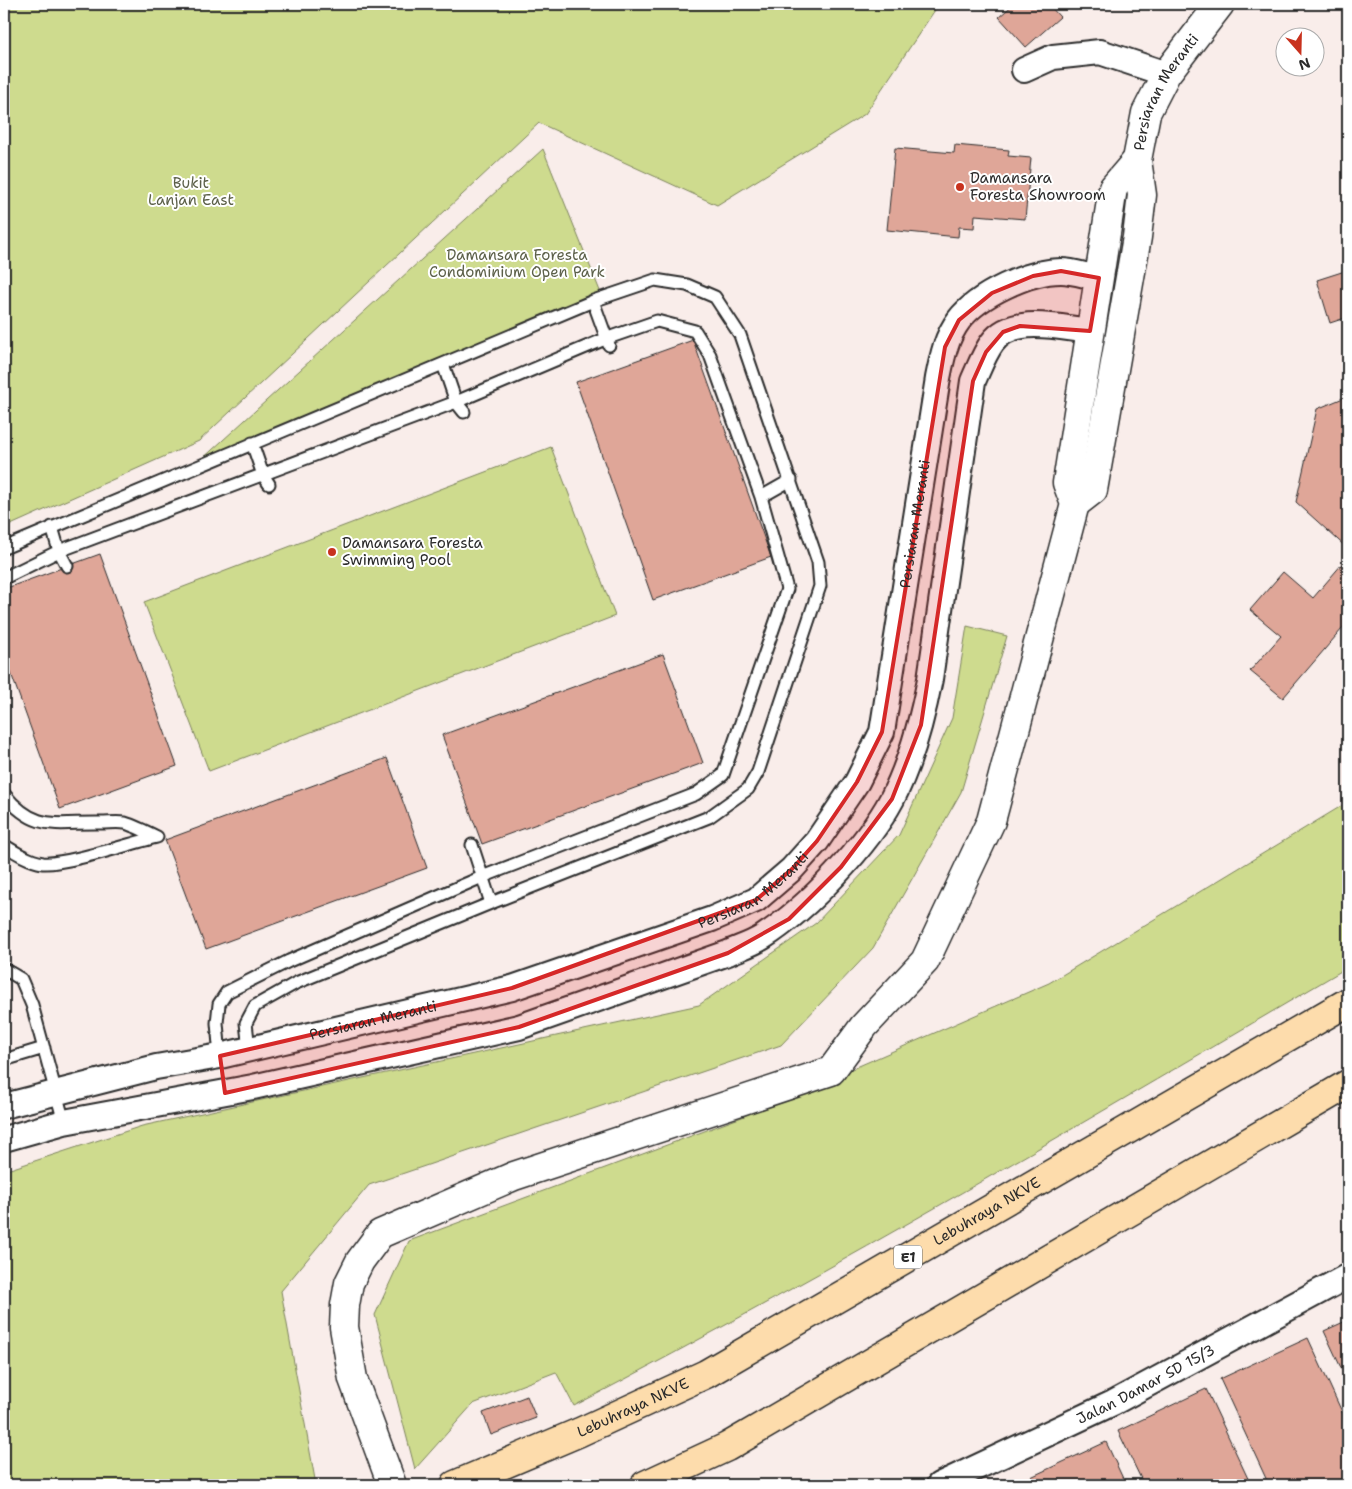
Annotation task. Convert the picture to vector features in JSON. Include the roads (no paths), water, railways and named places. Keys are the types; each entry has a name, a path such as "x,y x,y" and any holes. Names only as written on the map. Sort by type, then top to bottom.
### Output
{"highway":[{"name":"Lebuhraya NKVE","path":"455,1485 580,1432 706,1374 1348,1002"},
{"path":"645,1485 727,1446 1348,1084"}],"street":[{"name":"Persiaran Meranti","path":"1137,160 1113,188 1067,483 1074,504 1093,490 1112,390 1137,237 1142,195 1137,160 1146,113 1166,74 1220,4"},
{"path":"1024,70 1054,57 1100,52 1166,74"},
{"path":"4,1139 64,1122 253,1088 519,1027 728,954 761,938 789,919 841,867 892,799 921,725 930,679 973,381 986,352 1003,332 1020,326 1090,331 1115,288 1122,248 1137,237"},
{"name":"Persiaran Meranti","path":"4,1106 156,1067 220,1056 512,988 712,919 756,900 792,869 817,841 857,782 882,732 945,347 959,320 973,305 1011,284 1033,276 1061,271 1099,278"},
{"path":"1099,278 1098,285 1108,325 1104,368 1112,390"},
{"path":"392,1485 353,1379 344,1327 349,1283 360,1261 380,1234 514,1176 831,1071 864,1026 925,961 991,821 1074,504"},
{"path":"249,1049 253,1088"},
{"path":"220,1056 225,1093"},
{"name":"Jalan Damar SD 15/3","path":"939,1485 1114,1403 1348,1276"}],"lane":[{"path":"4,548 252,442 593,301 655,280 687,285 715,297 740,335 818,562 820,586 758,772 748,789 709,817 491,903 296,983 255,1006 246,1022 249,1049"},
{"path":"593,301 607,342"},
{"path":"4,578 59,551 266,480 657,321 695,331 710,354 761,497 787,589 723,775 696,794 482,877 289,961 227,992 219,1004 217,1023 220,1056"},
{"path":"443,364 456,402 464,412"},
{"path":"252,442 266,480"},
{"path":"761,497 791,480"},
{"path":"52,527 59,551 67,566"},
{"path":"4,794 16,808 33,819 47,824 62,822 124,823 157,836 70,859 43,863 16,853 4,845"},
{"path":"472,845 491,903"},
{"path":"4,969 20,979 32,1005 64,1122"},
{"path":"4,1060 44,1048"}],"place":[{"name":"Damansara Foresta Showroom","path":"960,187"},
{"name":"Damansara Foresta Swimming Pool","path":"332,552"}],"park label":[{"name":"Bukit Lanjan East","path":"191,192"},
{"name":"Damansara Foresta Condominium Open Park","path":"517,264"}]}
